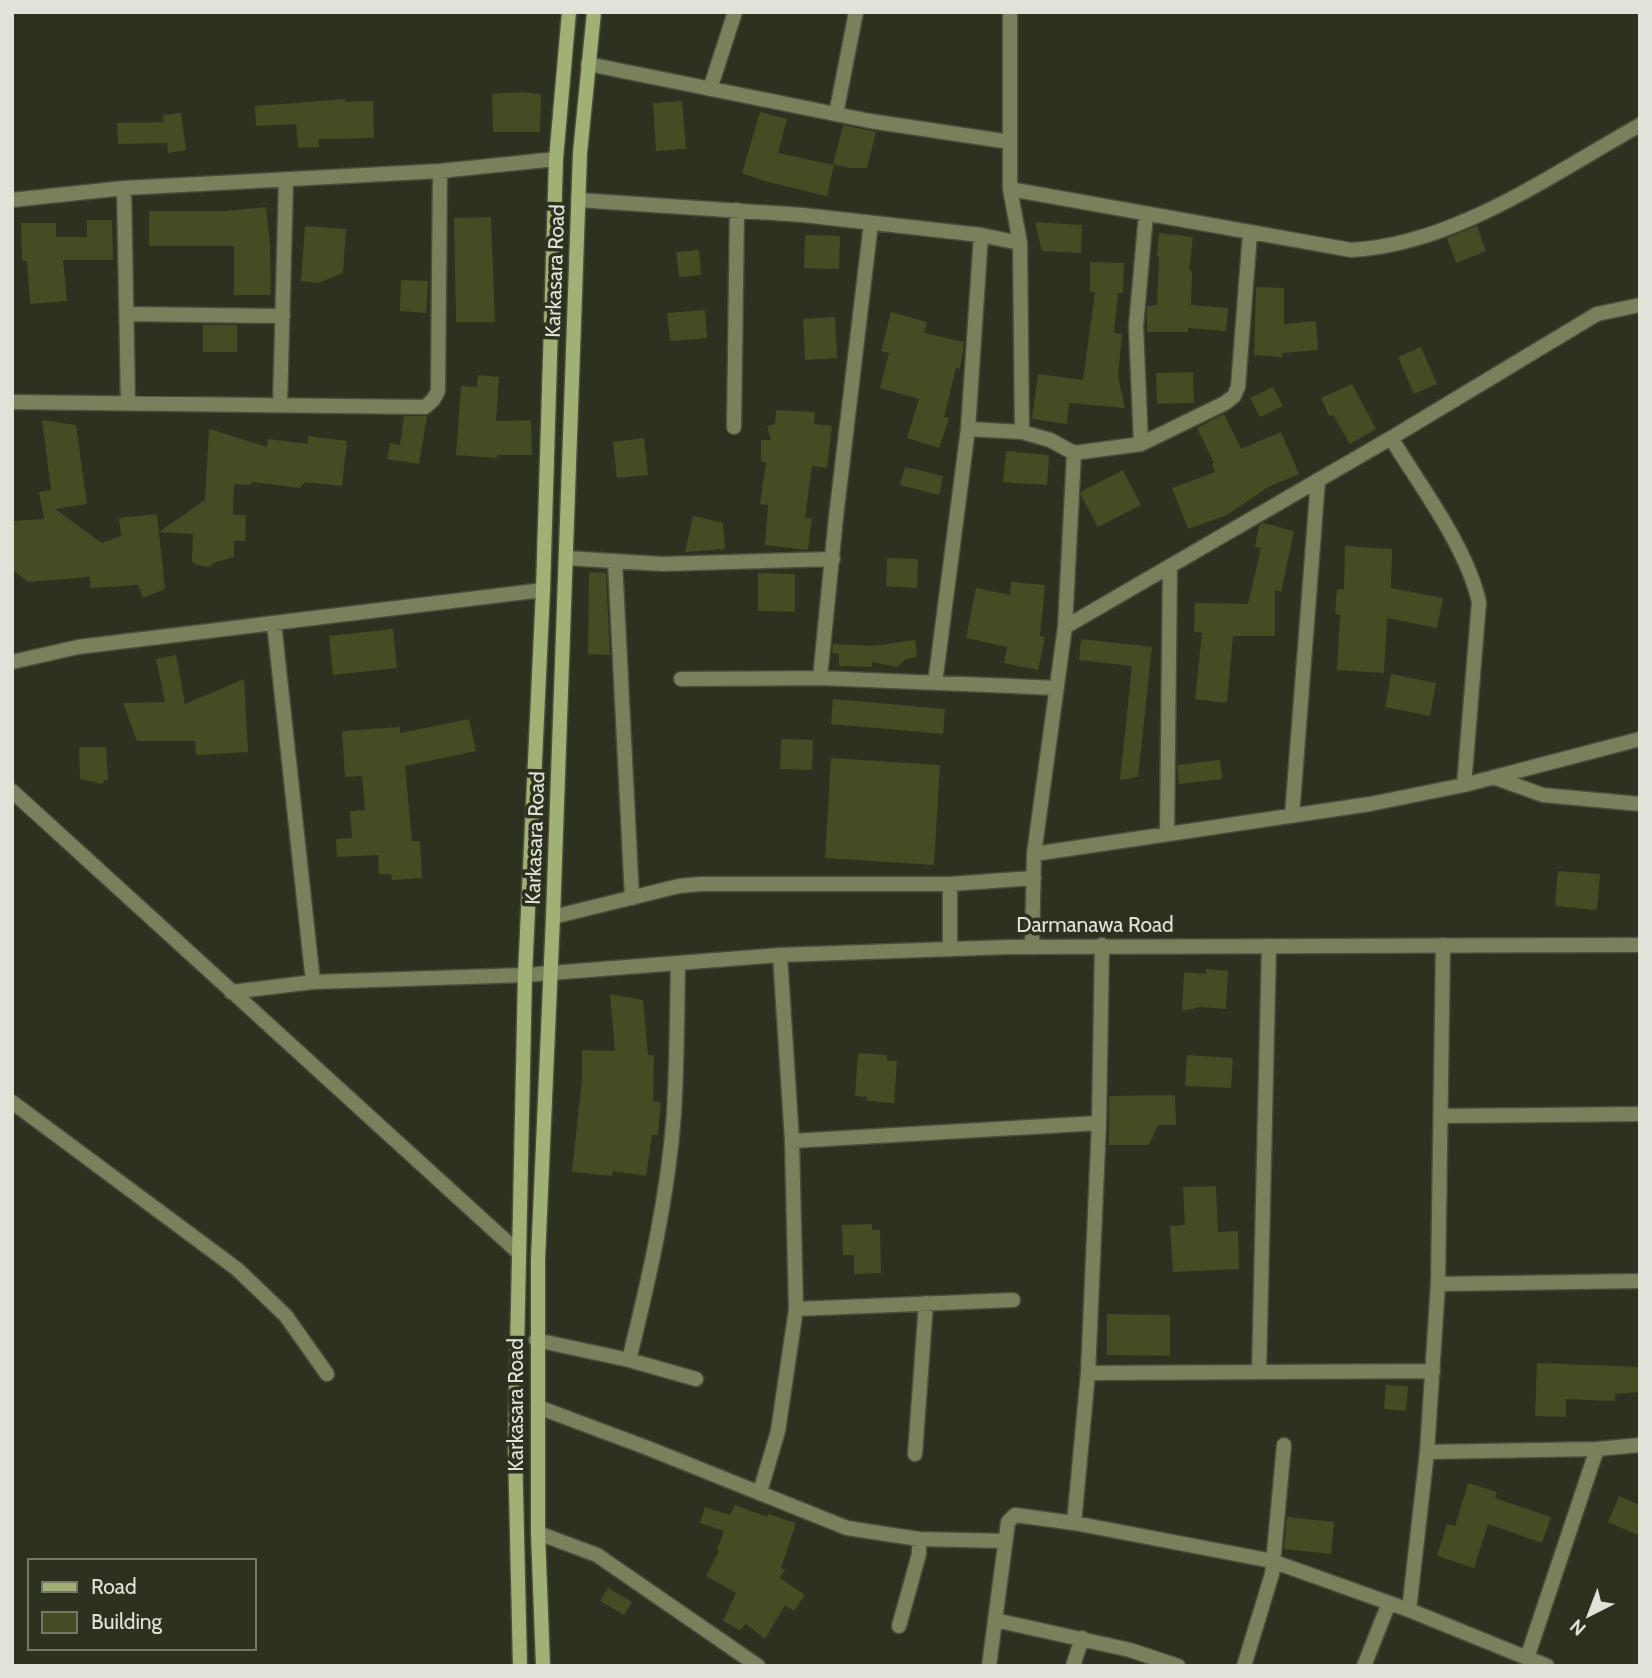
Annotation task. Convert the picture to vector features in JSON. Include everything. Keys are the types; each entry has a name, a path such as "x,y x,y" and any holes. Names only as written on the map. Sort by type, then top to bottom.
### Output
{"main road":[{"name":"Karkasara Road","path":"520,1666 515,1446 525,975 543,590 556,159 569,12"},
{"name":"Karkasara Road","path":"543,1666 538,1533 536,1340 578,200 594,12"},
{"path":"554,249 576,249"}],"street":[{"path":"709,89 735,12"},
{"path":"836,114 856,12"},
{"path":"1010,12 1010,190 1020,243 1022,432"},
{"path":"588,64 836,114 1010,142"},
{"path":"1010,190 1351,250 1380,247 1439,230 1487,211 1640,125"},
{"path":"12,200 124,188 440,171 556,159"},
{"path":"12,402 425,407 438,391 440,171"},
{"path":"280,405 286,181"},
{"path":"124,188 128,403"},
{"path":"578,200 737,210 871,223 981,234 1020,243"},
{"path":"734,427 737,210"},
{"path":"1141,444 1136,326 1146,214"},
{"path":"821,678 836,517 871,223"},
{"path":"968,429 1022,432 1050,440 1074,453 1141,444 1225,403 1234,396 1238,387 1250,233"},
{"path":"935,683 968,429 981,234"},
{"path":"1065,627 1391,438 1597,314 1640,305"},
{"path":"127,314 283,316"},
{"path":"1391,438 1459,550 1479,601 1464,785"},
{"path":"1032,947 1034,854 1065,627 1074,453"},
{"path":"1292,816 1318,480"},
{"path":"566,558 662,564 833,559"},
{"path":"615,561 632,898"},
{"path":"1167,834 1170,566"},
{"path":"12,662 78,647 543,590"},
{"path":"274,623 313,982"},
{"path":"681,680 821,678 1057,688"},
{"path":"1034,854 1370,804 1464,785 1640,739"},
{"path":"1493,777 1543,795 1640,804"},
{"path":"12,791 518,1252"},
{"path":"553,917 679,886 701,884 950,884 1034,878"},
{"path":"950,884 950,949"},
{"path":"1074,1523 1088,1373 1099,1123 1102,945"},
{"name":"Darmanawa Road","path":"231,992 313,982 551,974 780,955 950,949 1102,945 1640,945"},
{"path":"1409,1610 1427,1452 1438,1284 1443,945"},
{"path":"1259,1372 1269,946"},
{"path":"760,1492 778,1431 796,1309 792,1141 780,955"},
{"path":"629,1360 656,1250 670,1153 678,964"},
{"path":"12,1102 237,1269 286,1316 327,1374"},
{"path":"1441,1116 1640,1114"},
{"path":"792,1141 1099,1123"},
{"path":"1438,1284 1640,1281"},
{"path":"796,1309 1013,1300"},
{"path":"915,1454 926,1303"},
{"path":"536,1340 629,1360 696,1379"},
{"path":"1088,1373 1433,1371"},
{"path":"538,1406 847,1528 919,1539 1005,1541"},
{"path":"1427,1452 1597,1449 1640,1444"},
{"path":"1244,1666 1272,1574 1284,1445"},
{"path":"1527,1658 1597,1449"},
{"path":"989,1666 1008,1522 1015,1515 1074,1523 1272,1561 1409,1610 1547,1666"},
{"path":"538,1533 597,1555 758,1666"},
{"path":"899,1626 919,1554 919,1539"},
{"path":"1364,1666 1389,1603"},
{"path":"995,1620 1082,1638 1178,1666"},
{"path":"1073,1666 1082,1638"}],"building":[{"path":"492,94 541,94 540,132 493,132"},
{"path":"346,99 346,102 373,101 374,138 318,139 319,147 298,148 296,124 256,126 255,106"},
{"path":"682,101 686,149 656,151 653,103"},
{"path":"760,112 787,119 778,153 834,165 827,196 742,173"},
{"path":"181,113 186,150 168,153 167,143 118,144 117,123 164,122 163,115"},
{"path":"843,125 876,132 867,168 833,164"},
{"path":"266,207 271,295 234,295 234,246 149,246 149,211 225,211"},
{"path":"491,217 495,322 456,322 454,218"},
{"path":"87,220 112,220 113,260 63,260 67,301 30,304 27,261 22,261 21,223 56,223 56,237 87,237"},
{"path":"1035,222 1082,225 1081,253 1042,251"},
{"path":"305,226 346,229 343,273 318,283 301,281"},
{"path":"1477,226 1486,251 1456,263 1447,238"},
{"path":"1159,233 1193,237 1189,271 1192,271 1191,305 1228,308 1226,331 1188,328 1188,332 1147,332 1147,306 1157,305"},
{"path":"805,235 840,236 839,269 804,268"},
{"path":"699,250 701,275 679,277 676,252"},
{"path":"1090,262 1124,263 1123,293 1118,293 1114,333 1122,334 1118,376 1125,408 1069,403 1067,424 1032,419 1038,374 1083,380 1095,292 1090,292"},
{"path":"401,280 428,281 426,313 400,311"},
{"path":"1256,287 1284,288 1284,324 1316,321 1318,350 1282,353 1282,357 1254,355"},
{"path":"705,310 707,338 670,341 667,313"},
{"path":"891,312 927,322 924,333 964,342 960,369 956,368 944,417 949,418 939,448 907,438 919,399 880,388 889,353 881,351"},
{"path":"835,317 837,358 805,360 803,319"},
{"path":"203,325 237,325 237,352 203,352"},
{"path":"1421,347 1437,384 1414,394 1398,357"},
{"path":"1193,372 1194,403 1157,404 1156,373"},
{"path":"478,375 499,377 496,421 531,420 532,455 497,455 497,458 456,455 461,386 477,387"},
{"path":"1352,384 1376,429 1350,444 1333,415 1329,416 1321,398"},
{"path":"1273,387 1283,406 1260,417 1250,398"},
{"path":"776,410 815,412 814,424 832,426 827,468 812,466 805,518 812,518 808,550 765,545 768,505 760,504 766,462 761,462 761,440 771,440 767,426 775,424"},
{"path":"1224,414 1241,449 1281,432 1299,474 1268,487 1227,515 1188,529 1172,488 1215,472 1214,463 1197,428"},
{"path":"404,416 427,416 419,464 387,459 390,443 400,445"},
{"path":"42,420 76,425 87,504 55,509 102,543 121,536 119,518 157,514 165,589 143,598 138,585 90,588 90,577 28,582 12,569 12,521 44,519 39,492 51,490"},
{"path":"209,429 267,447 268,439 308,444 308,436 347,441 342,486 305,482 300,488 251,482 251,485 234,484 233,515 246,515 245,541 234,541 234,557 213,563 210,567 196,565 192,561 193,534 159,532 205,500"},
{"path":"644,438 648,475 617,478 613,442"},
{"path":"1006,451 1049,455 1047,485 1003,482"},
{"path":"905,467 943,476 939,495 900,485"},
{"path":"1123,470 1141,505 1098,527 1081,495 1082,491"},
{"path":"693,516 723,523 725,549 685,552"},
{"path":"1263,523 1294,531 1281,592 1275,590 1275,636 1233,636 1227,703 1195,699 1202,633 1194,632 1195,603 1248,604 1261,548 1255,547 1259,525"},
{"path":"1345,546 1392,549 1391,588 1443,598 1437,628 1387,618 1384,673 1337,670 1340,615 1335,614 1337,589 1344,590"},
{"path":"887,558 918,559 917,588 886,586"},
{"path":"589,572 606,573 610,655 588,654"},
{"path":"758,573 795,574 795,612 758,611"},
{"path":"1011,582 1045,585 1040,636 1045,637 1038,670 1004,663 1007,647 966,638 976,588 1010,595"},
{"path":"393,629 397,668 333,675 329,636"},
{"path":"1081,639 1152,647 1138,777 1120,780 1132,666 1079,660"},
{"path":"915,640 917,657 906,659 897,667 872,662 872,667 839,666 839,654 832,653 833,644 873,646"},
{"path":"176,655 185,704 244,679 248,752 196,755 195,741 137,741 123,703 165,702 156,659"},
{"path":"1391,674 1436,683 1430,716 1385,707"},
{"path":"833,699 945,709 943,734 831,724"},
{"path":"469,719 476,751 405,766 412,841 420,841 422,878 392,880 391,874 379,874 378,855 337,857 336,839 352,838 350,811 365,810 362,776 345,777 342,731 400,727 400,733"},
{"path":"781,739 813,740 812,770 780,769"},
{"path":"79,747 106,747 108,780 104,780 102,784 80,779"},
{"path":"831,758 940,765 934,865 825,858"},
{"path":"1220,760 1222,779 1179,784 1177,765"},
{"path":"1558,871 1600,874 1597,910 1555,906"},
{"path":"1206,969 1228,971 1226,1009 1200,1007 1182,1011 1184,972 1206,974"},
{"path":"610,994 643,1000 648,1055 654,1055 653,1101 661,1102 658,1135 652,1135 646,1176 613,1171 612,1176 572,1172 582,1079 582,1050 615,1051"},
{"path":"858,1053 887,1055 887,1061 897,1061 894,1103 867,1101 867,1097 855,1096"},
{"path":"1187,1055 1233,1058 1231,1088 1185,1086"},
{"path":"1175,1095 1176,1125 1158,1125 1149,1145 1109,1145 1109,1096"},
{"path":"1216,1186 1218,1232 1238,1231 1239,1269 1173,1272 1170,1226 1185,1225 1183,1187"},
{"path":"872,1224 872,1230 880,1230 881,1273 854,1274 854,1255 843,1255 842,1225"},
{"path":"1107,1314 1170,1315 1170,1356 1107,1355"},
{"path":"1537,1363 1640,1367 1640,1392 1615,1394 1615,1401 1566,1399 1566,1417 1535,1416"},
{"path":"1386,1385 1408,1386 1406,1411 1384,1409"},
{"path":"1468,1483 1497,1492 1495,1498 1551,1517 1542,1543 1488,1524 1474,1568 1437,1556 1447,1524 1455,1526"},
{"path":"1619,1496 1640,1505 1640,1536 1608,1522"},
{"path":"735,1505 767,1517 768,1514 796,1523 781,1568 785,1570 780,1578 805,1595 794,1611 785,1605 765,1639 746,1624 740,1630 723,1621 736,1593 706,1576 719,1551 717,1550 724,1531 700,1523 705,1507 730,1515"},
{"path":"1287,1517 1334,1522 1331,1554 1284,1549"},
{"path":"608,1588 632,1602 624,1615 600,1601"}]}
